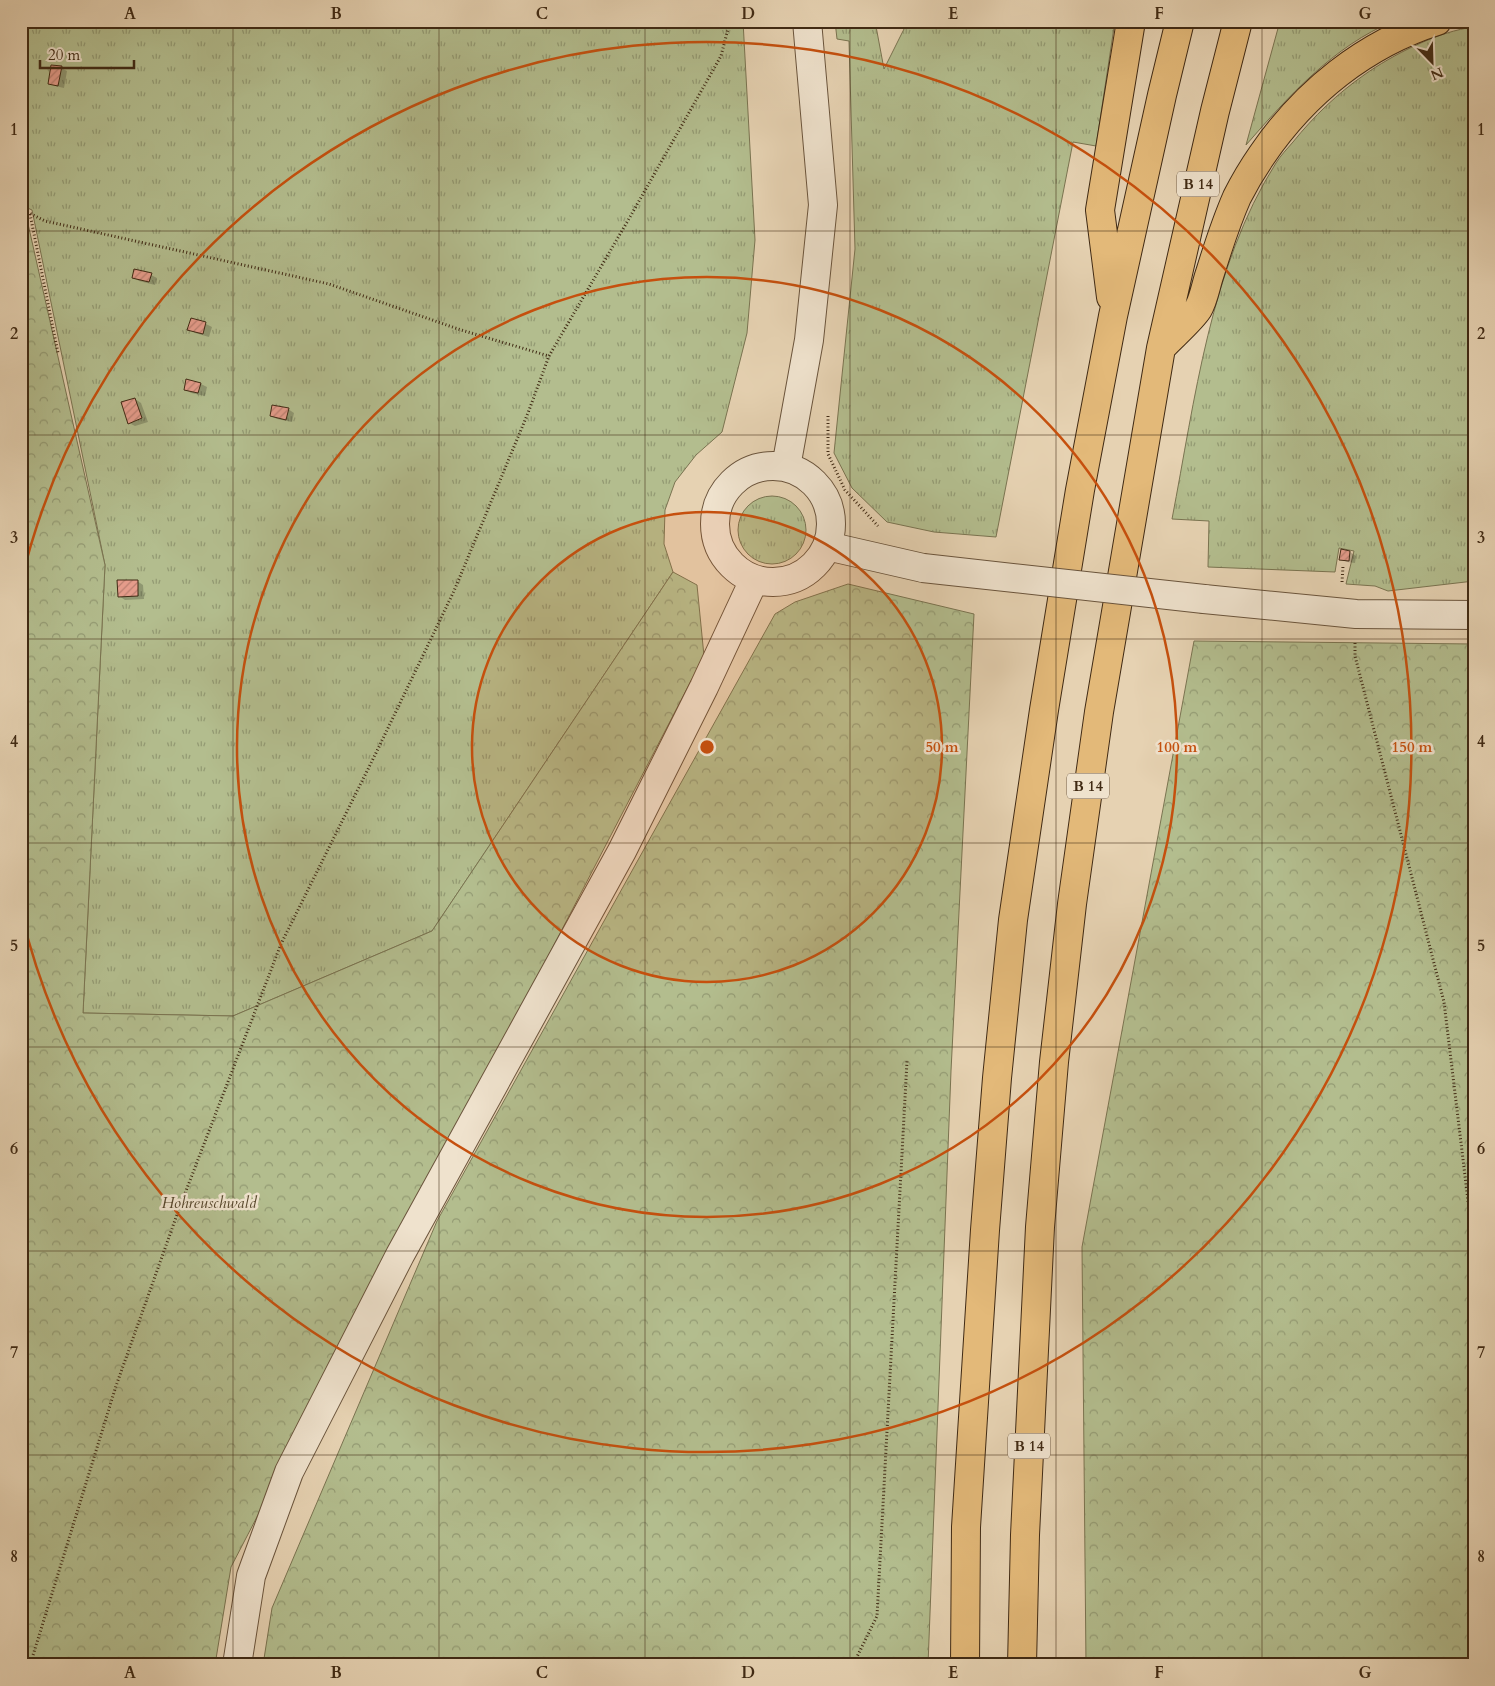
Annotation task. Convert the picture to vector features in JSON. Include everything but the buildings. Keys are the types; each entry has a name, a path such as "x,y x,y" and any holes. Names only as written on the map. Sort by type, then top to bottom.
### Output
{"highway":[{"path":"1113,316 1100,210 1131,21"},
{"path":"965,1665 966,1528 985,1230 997,1078 1013,920 1044,710 1080,490 1113,316 1180,21"},
{"name":"B 14","path":"1022,1665 1026,1525 1040,1227 1054,1062 1072,904 1099,712 1161,348 1215,111 1238,21"},
{"path":"1161,348 1198,308 1218,247 1238,196 1278,132 1304,102 1334,75 1372,50 1411,30 1437,21"}],"street":[{"path":"786,467 809,340 823,205 807,21"},
{"path":"765,466 786,467 806,476 822,492 830,513 831,531 827,546 821,558 807,572 782,583 754,580 735,570 721,553 714,527 718,504 730,484 751,470 765,466"},
{"path":"827,546 923,568 1204,599 1356,614 1474,615"},
{"path":"237,1665 251,1576 289,1472 400,1254 622,851 704,687 754,580"}],"path":[{"path":"30,1665 116,1386 179,1209 281,944 454,591 528,413 549,356 630,217 720,56 730,21"},
{"path":"21,209 45,221 329,284 462,330 549,356"},
{"path":"29,213 58,353"},
{"path":"1342,590 1343,566"},
{"path":"1356,614 1355,656 1444,1002 1469,1209 1474,1227"},
{"path":"853,1665 877,1616 907,1061"}],"green space":[{"path":"21,21 743,21 755,240 747,333 722,432 696,455 675,482 665,510 664,544 673,572 432,931 233,1016 83,1013 105,565 32,210 21,205"},
{"path":"835,21 875,21 884,69 908,21 1115,21 1096,146 1073,142 996,537 934,532 887,522 852,488 834,453 855,249 849,41 837,39"},
{"path":"1280,21 1394,21 1351,44 1313,74 1246,145"},
{"path":"1474,27 1474,581 1388,591 1375,586 1346,584 1354,551 1339,548 1335,572 1208,567 1209,521 1172,519 1208,335 1220,290 1235,246 1254,203 1282,155 1318,114 1344,90 1375,67 1416,45 1446,33"},
{"name":"Hohreuschwald","path":"21,213 26,215 105,565 83,1013 233,1016 432,931 673,572 697,585 704,656 231,1567 215,1665 21,1665"},
{"path":"772,496 785,499 796,506 803,517 806,530 803,543 796,554 785,561 772,564 759,561 748,554 741,543 738,530 741,517 748,506 759,499"},
{"path":"848,584 974,614 951,1071 928,1665 263,1665 272,1608 437,1221 775,614 795,602"},
{"path":"1194,641 1474,644 1474,1665 1086,1665 1082,1247"}]}
